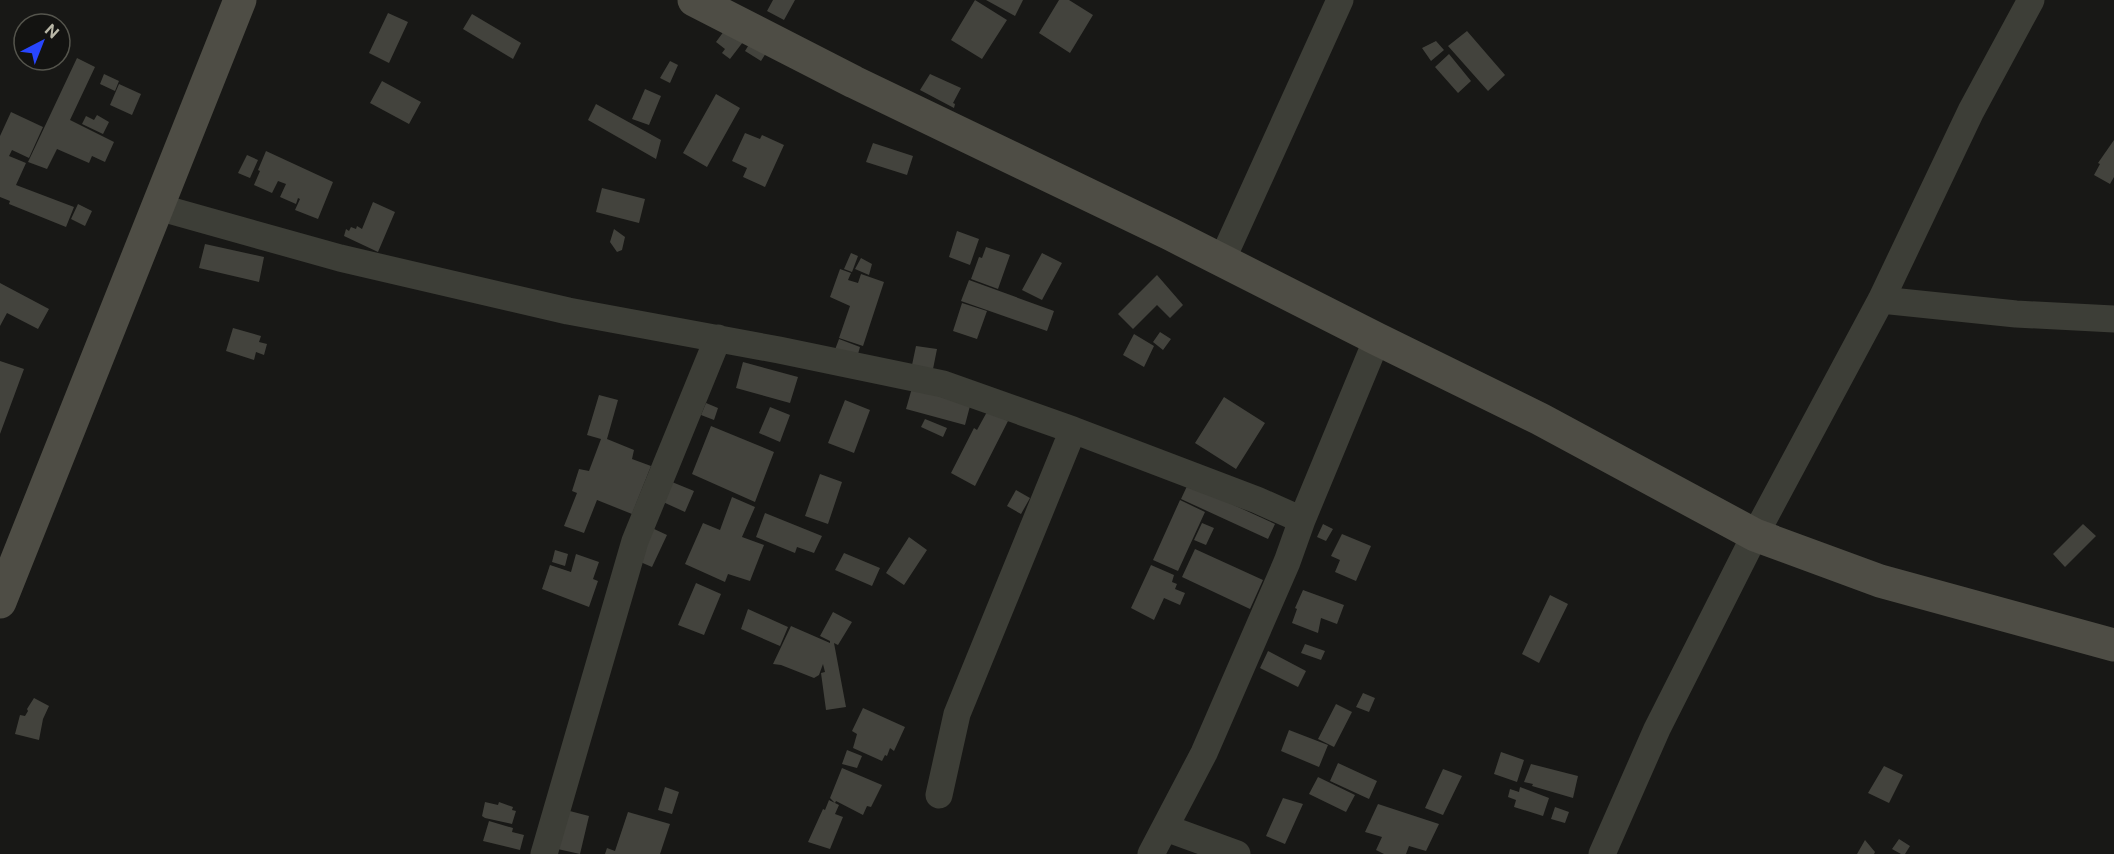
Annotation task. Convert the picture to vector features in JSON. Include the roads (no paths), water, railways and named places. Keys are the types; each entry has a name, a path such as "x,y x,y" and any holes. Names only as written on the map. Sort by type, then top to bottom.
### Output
{"street":[{"path":"0,600 240,0"},
{"path":"694,0 854,82 1222,260 1540,419 1755,535 1880,581 2114,645"},
{"path":"1222,260 1340,0"},
{"path":"1602,854 1657,729 1755,535 1881,300 1971,111 2031,0"},
{"path":"158,207 340,258 545,306 718,338 943,384 1073,430 1257,500 1302,520"},
{"path":"1881,300 2016,314 2114,319"},
{"path":"544,854 635,541 718,338"},
{"path":"1151,854 1204,753 1287,562 1302,520 1377,339"},
{"path":"939,795 957,714 1073,430"},
{"path":"1166,828 1191,845 1237,854"}]}
